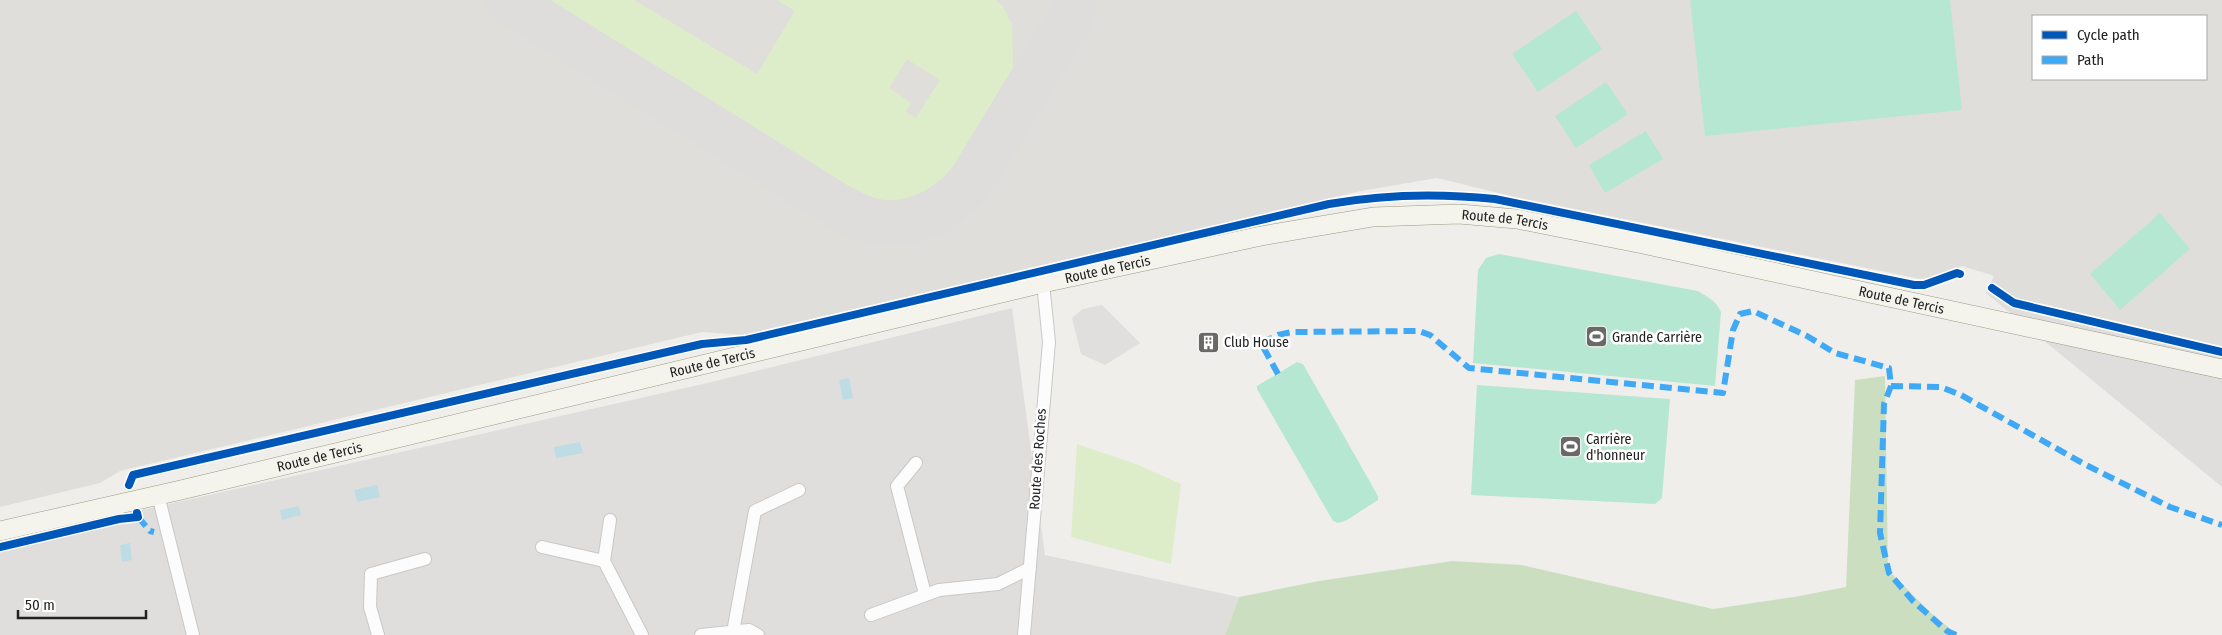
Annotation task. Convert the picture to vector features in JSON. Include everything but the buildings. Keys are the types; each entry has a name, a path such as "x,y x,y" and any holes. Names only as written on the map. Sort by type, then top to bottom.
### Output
{"main road":[{"name":"Route de Tercis","path":"0,531 158,496 1043,283 1261,236 1373,217 1459,214 1517,219 1643,244 2222,369"}],"street":[{"name":"Route des Roches","path":"1024,635 1049,342 1043,283"},
{"path":"916,463 897,486 925,594"},
{"path":"733,632 755,511 799,490"},
{"path":"158,496 193,635"},
{"path":"610,520 604,561 610,576 642,635"},
{"path":"542,548 604,561"},
{"path":"378,635 370,607 371,574 425,559"},
{"path":"871,615 939,590 998,584 1030,568"},
{"path":"701,635 749,630 758,635"}],"shaded area":[{"path":"0,0 2222,0 2222,348 2014,300 2001,287 1998,277 1962,266 1939,277 1921,279 1515,197 1437,178 1361,191 744,335 702,332 120,471 100,483 0,507"},
{"path":"2222,0 2222,487 1986,293 2029,201 2207,80 2207,15"},
{"path":"1102,305 1140,343 1105,365 1081,354 1072,318 1083,309"},
{"path":"1012,308 1045,555 1239,597 1225,635 0,635 0,542 703,384"}],"green space":[{"path":"544,0 634,0 757,74 795,11 777,0 996,0 1003,7 1012,25 1013,68 1005,86 952,175 940,190 930,196 908,203 897,204 875,201 854,192","holes":["907,59 940,80 916,118 906,112 911,103 889,88"]},
{"path":"1690,0 1950,0 1962,110 1705,136"},
{"path":"1576,11 1602,49 1538,92 1512,54"},
{"path":"1606,82 1628,114 1576,148 1555,116"},
{"path":"1646,131 1663,159 1605,193 1589,165"},
{"path":"2160,213 2190,249 2120,310 2090,274"},
{"name":"Grande Carrière","path":"1499,254 1698,291 1705,295 1714,302 1721,312 1715,386 1473,363 1478,270 1486,258"},
{"path":"1297,362 1303,364 1378,496 1378,500 1347,520 1338,523 1333,521 1257,389 1257,386"},
{"path":"1885,376 1888,570 1931,613 1958,635 1225,635 1239,597 1319,581 1452,561 1522,565 1713,609 1846,587 1855,380"},
{"name":"Carrière d'honneur","path":"1477,385 1670,399 1662,498 1655,504 1471,495"},
{"path":"1077,444 1136,464 1181,484 1171,564 1071,537"}],"water":[{"path":"849,378 853,398 843,400 839,380"},
{"path":"580,442 583,453 556,458 554,447"},
{"path":"377,485 380,497 357,502 354,490"},
{"path":"299,506 301,515 282,520 280,510"},
{"path":"130,543 132,560 122,562 120,545"}],"taxiway":[{"path":"507,0 836,205 860,217 876,222 891,223 907,222 936,211 949,203 971,181 1069,20 1073,8 1073,0"}],"marked path":[{"path":"1278,374 1261,343 1278,335 1292,332 1419,331 1430,335 1469,368 1723,393 1733,330 1740,314 1753,311 1807,336 1835,353 1889,368 1891,386 1884,404 1880,533 1889,573 1913,601 1947,631 1956,635"},
{"path":"1891,386 1941,387 1961,395 2086,465 2170,507 2222,525"},
{"path":"138,517 150,531 154,532"}],"cycle path":[{"path":"129,485 133,475 702,344 746,340 1329,204 1371,198 1432,195 1495,199 1914,285 1924,285 1957,273 1960,274"},
{"path":"1992,288 2014,303 2222,352"},
{"path":"0,547 119,519 138,517 137,513"}],"place":[{"name":"Grande Carrière","path":"1596,337"},
{"name":"Club House","path":"1208,342"},
{"name":"Carrière d'honneur","path":"1570,447"}]}
